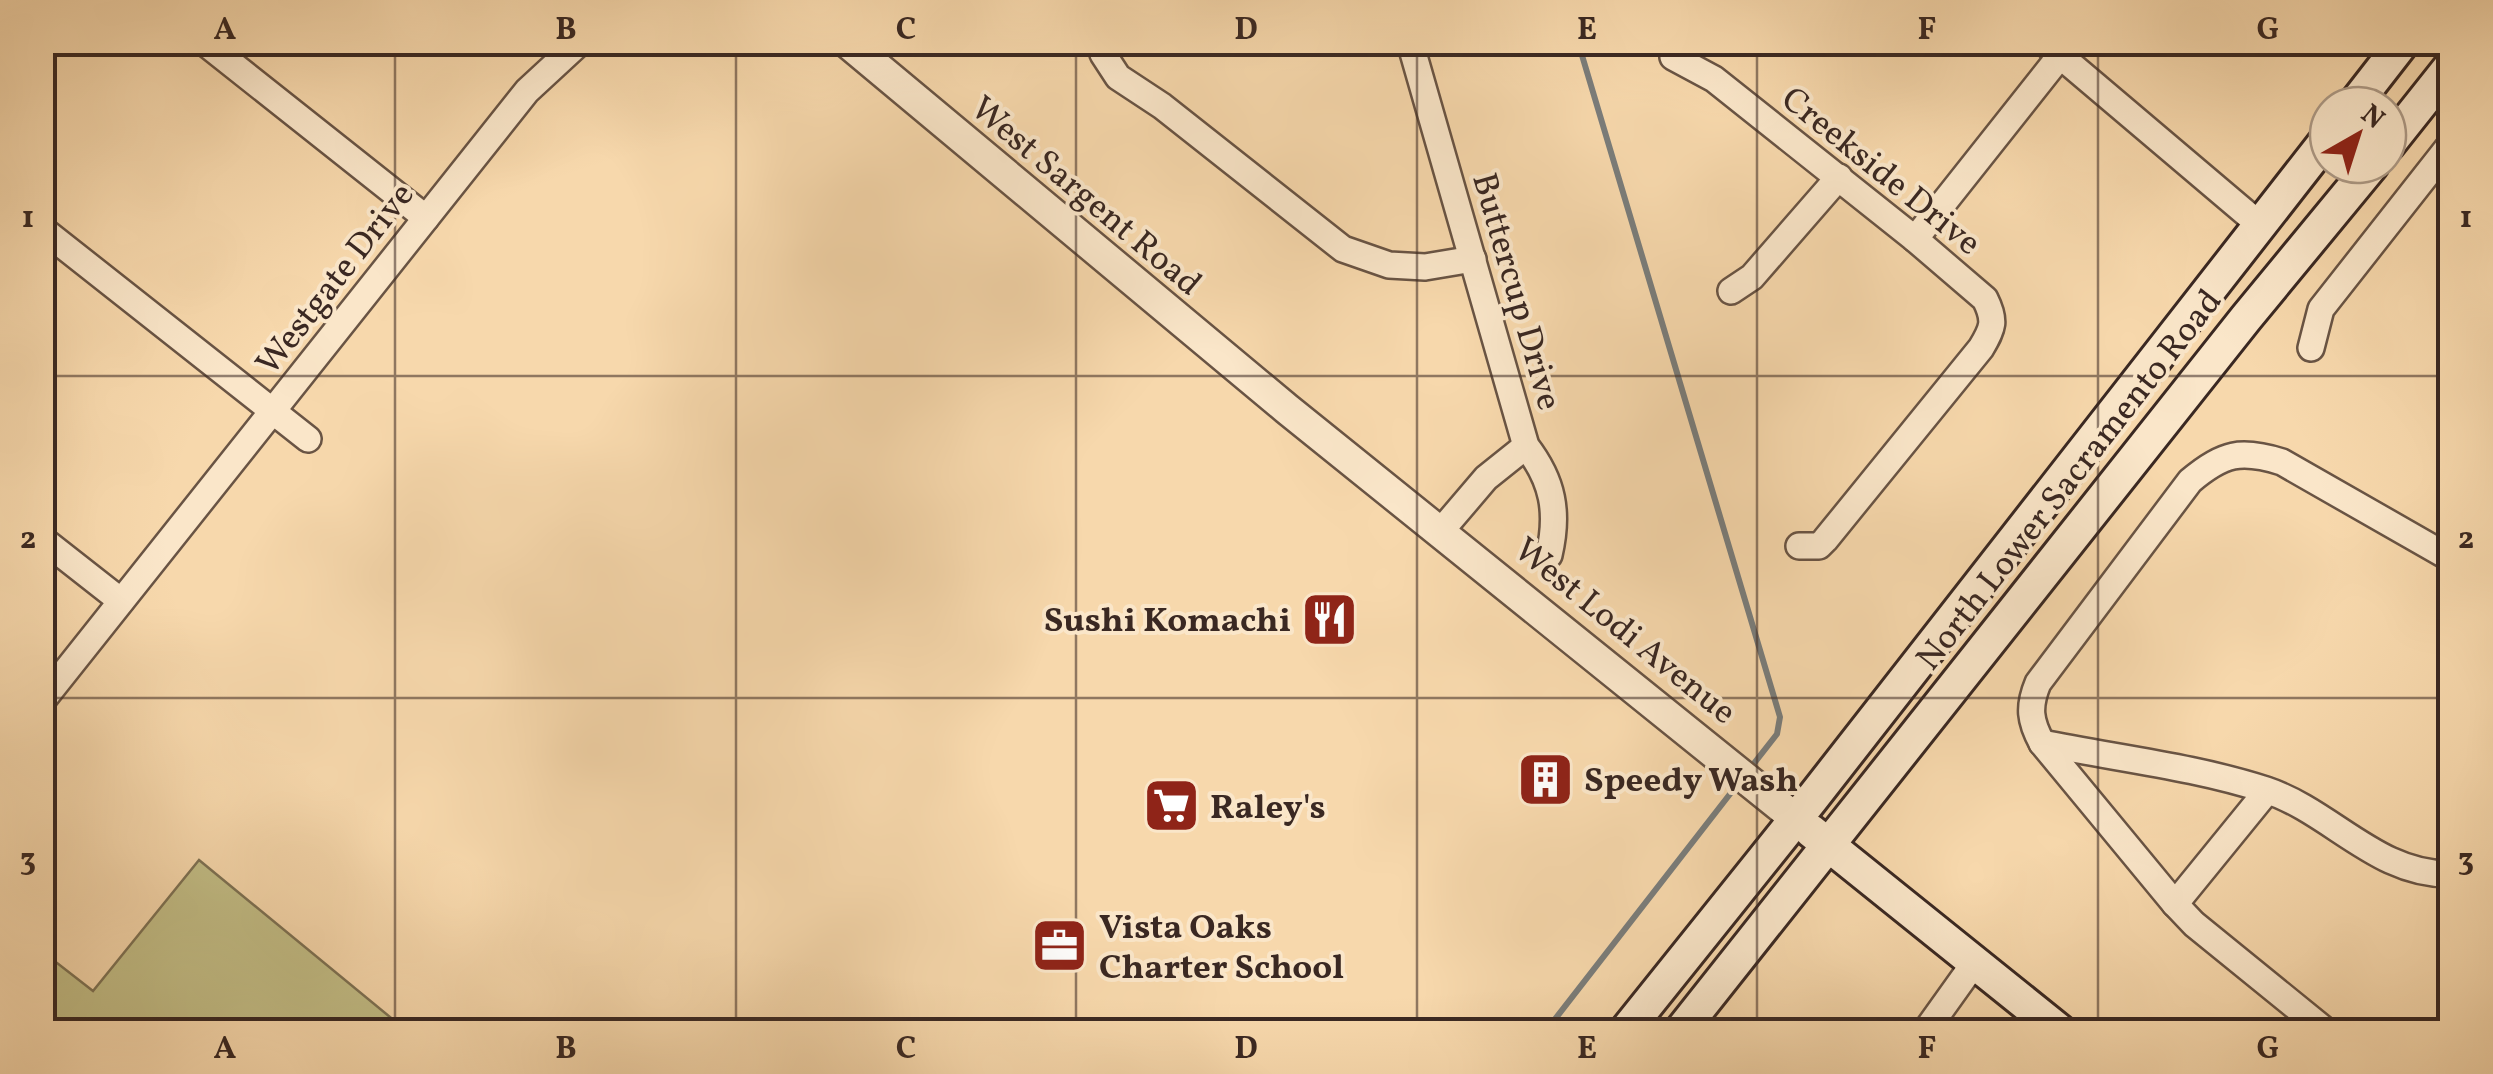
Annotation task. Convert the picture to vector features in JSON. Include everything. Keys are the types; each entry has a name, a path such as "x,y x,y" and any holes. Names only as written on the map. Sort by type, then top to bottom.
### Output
{"main road":[{"path":"2370,85 2403,42"},
{"path":"2408,120 2450,67"},
{"name":"North Lower Sacramento Road","path":"1626,1032 2308,164"},
{"name":"North Lower Sacramento Road","path":"1680,1032 2356,185"},
{"path":"2246,318 2274,258 2260,225"},
{"name":"West Lodi Avenue","path":"1796,818 2060,1032"}],"street":[{"path":"204,42 426,218"},
{"name":"Westgate Drive","path":"526,91 552,42"},
{"name":"Westgate Drive","path":"42,701 526,91 580,42"},
{"name":"West Sargent Road","path":"847,42 1188,328"},
{"name":"Buttercup Drive","path":"1410,42 1526,446 1544,469 1555,506 1550,556"},
{"path":"1104,48 1118,77 1162,106 1343,249 1364,258 1407,266 1472,259"},
{"path":"1914,238 2052,49 2260,225"},
{"name":"Creekside Drive","path":"1673,57 1714,79 1914,238 1985,299 1994,316 1994,326 1970,362 1826,540 1819,546 1799,546"},
{"path":"2311,348 2321,309 2450,145"},
{"path":"1730,291 1752,277 1838,177"},
{"path":"42,229 308,439"},
{"name":"West Lodi Avenue","path":"1188,328 1796,818"},
{"path":"1440,532 1486,478 1526,446"},
{"path":"2327,1032 2194,924 2175,904 2042,743 2030,722 2030,702 2038,684 2190,482 2210,465 2234,454 2256,454 2282,462 2450,558"},
{"path":"42,538 122,602"},
{"path":"2042,743 2268,790 2388,862 2418,873 2450,874"},
{"path":"2175,904 2268,790"},
{"path":"1925,1032 1975,962"}],"shaded area":[{"path":"199,860 407,1031 43,1031 43,952 93,991"}],"waterway":[{"path":"1578,42 1780,717 1777,734 1748,771"},
{"path":"1545,1032 1737,785"}],"place":[{"name":"Sushi Komachi","path":"1330,619"},
{"name":"Speedy Wash","path":"1545,779"},
{"name":"Raley's","path":"1171,806"},
{"name":"Vista Oaks Charter School","path":"1060,946"}]}
